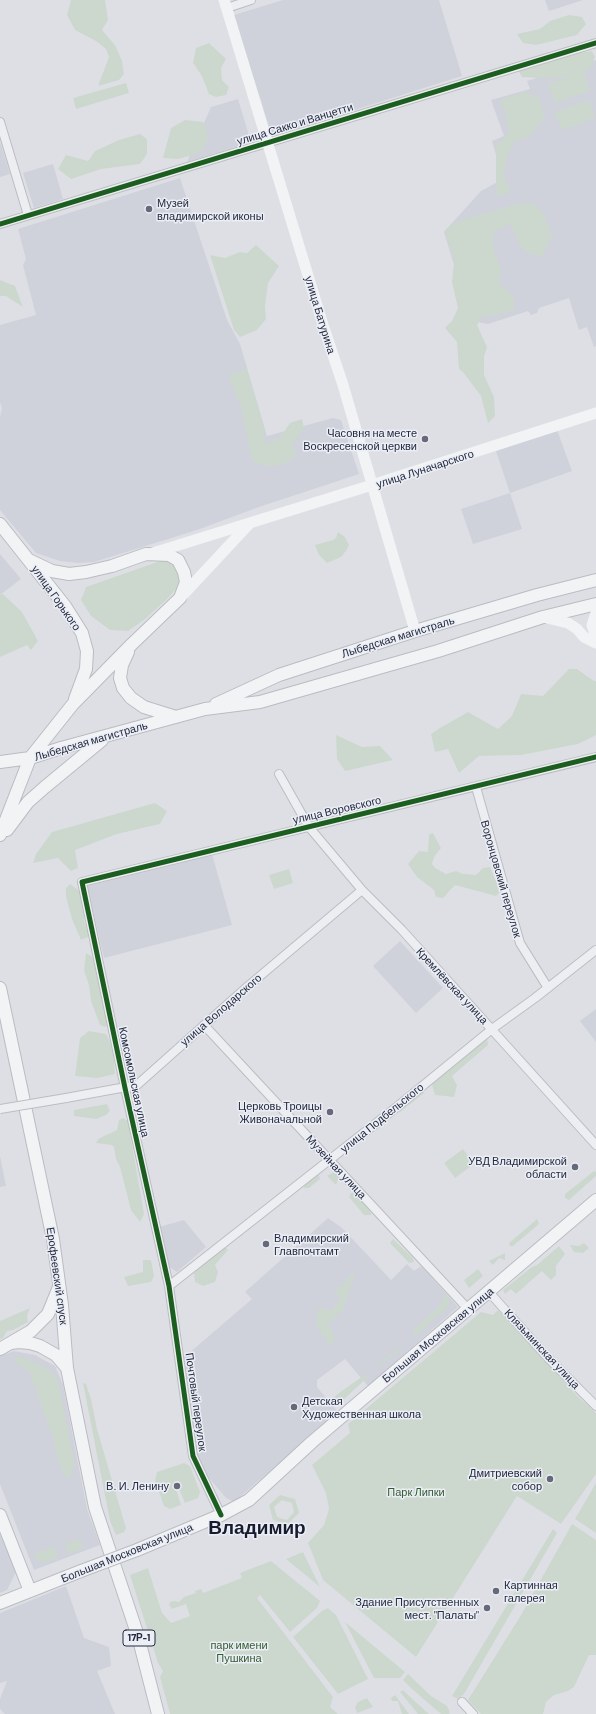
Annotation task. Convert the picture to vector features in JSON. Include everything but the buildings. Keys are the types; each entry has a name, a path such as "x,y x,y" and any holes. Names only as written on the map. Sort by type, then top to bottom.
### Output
{"main road":[{"name":"улица Батурина","path":"226,4 415,631"},
{"name":"улица Луначарского","path":"29,560 52,571 69,574 106,568 146,554 372,486 596,413"},
{"name":"улица Луначарского","path":"132,644 180,598 252,522"},
{"name":"улица Горького","path":"0,524 65,606 82,633 87,650 86,669 73,704"},
{"path":"146,554 169,555 178,560 184,572 186,582 180,598"},
{"name":"Лыбедская магистраль","path":"205,709 279,675 415,631 537,595 596,580"},
{"name":"Лыбедская магистраль","path":"0,762 30,758 205,709 260,702 438,651 543,617 596,604"},
{"path":"596,613 592,625 596,636"},
{"path":"543,617 568,623 577,629 584,637 596,643"},
{"path":"132,644 122,665 120,678 123,688 131,698 144,707 176,717"},
{"name":"улица Горького","path":"30,758 73,704 132,644"},
{"path":"0,841 15,817 28,802 55,777 106,736"},
{"path":"0,835 30,758"},
{"name":"Ерофеевский спуск","path":"0,988 53,1239 60,1284 67,1368 95,1507 138,1636 158,1714"},
{"name":"Большая Московская улица","path":"0,1603 137,1550 221,1515 248,1500 312,1442 596,1200"},
{"path":"5,1346 31,1331 48,1314 60,1284"},
{"path":"5,1346 19,1342 40,1346 56,1355 67,1368"},
{"path":"0,1515 30,1591"}],"street":[{"path":"226,4 251,0"},
{"name":"улица Сакко и Ванцетти","path":"0,224 596,43"},
{"path":"0,122 28,215"},
{"name":"улица Воровского","path":"82,882 596,757"},
{"name":"Кремлёвская улица","path":"279,774 309,827 362,890 402,930 596,1145"},
{"name":"Воронцовский переулок","path":"476,787 520,942 548,988"},
{"name":"Комсомольская улица","path":"82,882 124,1088 168,1286"},
{"name":"улица Володарского","path":"0,1110 137,1085 247,987 362,890"},
{"name":"улица Подбельского","path":"168,1286 330,1160 492,1029 548,988 596,950"},
{"name":"Музейная улица","path":"204,1025 468,1309"},
{"name":"Почтовый переулок","path":"168,1286 193,1456 221,1515"},
{"name":"Клязьминская улица","path":"489,1292 549,1359 596,1406"},
{"path":"462,1702 473,1714"}],"shaded area":[{"path":"283,0 439,0 462,76 272,136 234,15"},
{"path":"545,0 583,0 549,11"},
{"path":"596,60 596,346 594,347 587,327 579,330 569,298 539,308 537,313 531,315 528,311 488,324 471,321 444,232 481,191 503,179 492,141 504,136 491,100 530,89 527,81"},
{"path":"238,99 251,142 187,162 211,107"},
{"path":"0,142 10,174 0,177"},
{"path":"53,164 63,199 34,208 23,173"},
{"path":"180,178 227,320 240,344 267,436 333,418 341,420 359,474 259,507 197,530 94,562 78,563 60,561 36,553 0,510 0,417 2,408 0,402 0,325 36,315 23,265 26,259 18,229"},
{"path":"557,430 572,471 510,493 496,451"},
{"path":"510,493 522,529 473,544 461,509"},
{"path":"0,554 21,579 0,595"},
{"path":"212,854 232,925 104,958 87,885"},
{"path":"400,941 443,988 416,1013 373,966"},
{"path":"596,1009 596,1042 580,1021"},
{"path":"0,1156 6,1186 0,1187"},
{"path":"328,1218 342,1228 391,1280 407,1264 414,1271 421,1266 458,1307 368,1386 345,1359 317,1380 317,1387 338,1412 234,1502 226,1498 199,1466 181,1360 252,1299 245,1292"},
{"path":"184,1220 206,1247 177,1272 168,1266 159,1227"},
{"path":"14,1351 35,1355 55,1366 63,1385 87,1509 100,1545 34,1570 0,1484 0,1356"},
{"path":"0,1534 16,1572 7,1590 0,1593"},
{"path":"66,1586 84,1638 109,1647 111,1666 97,1671 115,1714 5,1714 0,1709 0,1699 7,1681 0,1683 0,1613"}],"green space":[{"path":"71,0 105,0 108,20 102,30 115,45 122,61 124,74 119,80 98,86 109,57 106,49 96,41 75,30 67,15"},
{"path":"569,15 582,17 586,24 577,35 536,45 523,43 517,34 540,29 550,21"},
{"path":"209,43 226,59 221,68 222,80 229,87 226,95 216,97 209,94 202,76 193,63 196,48"},
{"path":"592,51 595,57 589,70 584,73 590,91 555,103 548,84 569,77 522,77 518,70 566,55"},
{"path":"126,83 129,93 76,109 73,98"},
{"path":"525,92 539,98 544,117 531,135 514,142 507,156 503,176 511,189 503,196 496,194 496,146 509,132 505,111 500,100"},
{"path":"589,100 595,118 562,130 555,112"},
{"path":"185,120 204,122 208,139 200,153 178,159 163,158 171,128"},
{"path":"140,134 147,139 147,154 140,164 101,169 71,179 58,169 66,155 88,161 95,151 119,140"},
{"path":"521,203 536,205 544,215 552,235 542,257 527,253 519,244 511,224 493,231 493,249 501,268 499,283 513,295 514,311 482,317 477,325 487,347 484,356 484,375 494,397 495,416 488,423 481,396 463,372 459,369 457,342 445,328 452,321 458,308 452,282 454,261 445,230 453,224 466,219"},
{"path":"256,245 279,266 268,283 265,306 266,319 257,330 240,337 234,330 210,255 225,258 240,252 247,253"},
{"path":"0,280 15,286 23,307 6,296 0,296"},
{"path":"247,369 264,428 264,444 280,438 290,423 302,419 304,428 292,444 297,456 288,462 271,467 252,461 241,407 229,378 233,373"},
{"path":"338,532 345,537 349,545 341,557 327,563 319,555 315,545 333,540 336,538"},
{"path":"163,560 173,563 178,573 179,581 176,589 144,620 128,631 110,630 91,616 81,600 86,587"},
{"path":"3,594 22,612 38,641 31,650 27,645 0,657 0,595"},
{"path":"569,669 577,669 596,681 596,735 578,744 521,755 479,756 459,773 448,749 435,752 431,734 440,728 468,712 498,729 512,716 521,694 543,696"},
{"path":"336,735 362,747 380,746 393,760 345,771 337,759"},
{"path":"155,803 167,811 160,824 117,834 75,850 78,868 71,871 58,858 33,863 36,854 52,832"},
{"path":"433,833 441,848 434,857 432,864 435,868 446,874 456,871 463,874 476,875 483,868 490,867 498,886 499,893 496,896 455,885 443,898 436,897 434,890 417,877 408,864 419,851 428,852 429,834"},
{"path":"289,869 293,883 274,889 269,875"},
{"path":"70,884 81,892 85,910 84,921 88,937 81,940 72,919 66,897 66,888"},
{"path":"86,953 96,959 96,974 109,1021 108,1025 105,1027 100,1025 91,1001 89,985 84,970"},
{"path":"89,1031 106,1034 113,1047 115,1074 97,1078 75,1076 80,1038"},
{"path":"487,1038 488,1045 452,1076 457,1085 454,1097 435,1095 431,1081"},
{"path":"421,1090 424,1093 400,1112 397,1109"},
{"path":"107,1104 110,1111 106,1115 96,1119 74,1116 74,1110"},
{"path":"123,1118 128,1121 144,1214 140,1222 131,1210 114,1147 112,1145 96,1143 98,1139 117,1130 119,1120"},
{"path":"385,1118 388,1121 350,1150 348,1147"},
{"path":"463,1149 474,1164 455,1178 444,1163"},
{"path":"594,1171 596,1172 596,1176 569,1200 565,1198 565,1194"},
{"path":"334,1172 339,1177 336,1185 327,1176"},
{"path":"316,1175 319,1175 320,1179 309,1188 304,1188 305,1184"},
{"path":"351,1193 354,1193 368,1208 372,1215 364,1215 349,1197"},
{"path":"537,1219 539,1224 513,1246 510,1246 509,1243"},
{"path":"393,1239 413,1258 414,1262 409,1263 390,1243"},
{"path":"584,1243 589,1248 583,1253 574,1252 570,1245 579,1246"},
{"path":"224,1246 228,1250 215,1265 218,1272 215,1282 203,1286 195,1282 194,1273"},
{"path":"559,1246 565,1254 556,1266 556,1275 551,1280 542,1271 516,1294 511,1289 505,1294 503,1290 532,1267 537,1265"},
{"path":"505,1253 505,1260 499,1258 493,1265 489,1261"},
{"path":"143,1260 151,1260 154,1276 151,1282 128,1286 124,1277 143,1272"},
{"path":"478,1269 483,1276 469,1288 464,1280"},
{"path":"355,1274 343,1309 328,1324 335,1338 333,1344 330,1345 316,1325 319,1308 332,1311 340,1298 336,1293 336,1289 346,1282 350,1275"},
{"path":"444,1294 450,1301 447,1308 432,1320 421,1332 413,1337 413,1333 419,1324 440,1306"},
{"path":"30,1308 27,1316 28,1322 13,1330 7,1331 3,1338 0,1339 0,1321"},
{"name":"Парк Липки","path":"498,1310 577,1396 596,1413 596,1474 561,1524 517,1496 416,1657 323,1580 308,1543 324,1525 329,1509 326,1493 312,1465 350,1433 348,1424 481,1312 493,1315"},
{"path":"400,1347 401,1349 377,1368 384,1359"},
{"path":"14,1357 24,1358 53,1373 59,1385 75,1466 69,1479 64,1475 57,1458 54,1447 55,1443 29,1371 18,1365"},
{"path":"364,1375 368,1375 368,1377 341,1402 334,1404 333,1399 335,1396"},
{"path":"83,1383 86,1384 91,1399 97,1429 126,1528 124,1532 116,1535 110,1521"},
{"path":"184,1463 190,1466 200,1492 198,1498 185,1503 180,1491 182,1485 180,1482 175,1482 172,1487 177,1492 181,1505 170,1509 164,1506 155,1481 157,1472"},
{"path":"596,1483 596,1533 575,1519"},
{"path":"280,1495 295,1499 299,1513 288,1524 273,1520 269,1505","holes":["282,1500 292,1503 294,1512 287,1520 277,1517 274,1507"]},
{"path":"572,1524 596,1540 596,1655 589,1655 574,1687 568,1691 554,1695 546,1702 543,1714 481,1714 468,1700 521,1615"},
{"path":"553,1529 557,1533 464,1694 458,1699 452,1696"},
{"path":"79,1539 83,1548 68,1554 65,1544"},
{"path":"55,1547 58,1557 45,1562 39,1561 34,1554"},
{"path":"303,1552 320,1587 286,1559"},
{"name":"парк имени Пушкина","path":"271,1561 320,1601 317,1608 290,1632 260,1595 257,1598 333,1697 330,1707 338,1714 170,1714 160,1677 163,1671 158,1663 130,1575 148,1568 162,1613 171,1623 190,1616 186,1604 172,1609 169,1605 170,1602 179,1602 184,1597 196,1593 195,1591 201,1589 203,1593 242,1578 240,1573"},
{"path":"328,1608 336,1615 368,1679 338,1694 293,1637 322,1611"},
{"path":"345,1622 405,1672 400,1678 374,1678"},
{"path":"408,1674 431,1696 447,1706 450,1712 449,1714 441,1714 412,1689 403,1680"},
{"path":"403,1690 429,1714 418,1714 400,1692"},
{"path":"395,1695 409,1714 402,1714 398,1701 392,1701 391,1698"},
{"path":"367,1698 373,1707 357,1713 355,1707 358,1702"}],"cycle path":[{"path":"0,224 596,43"},
{"path":"221,1515 193,1456 169,1286 125,1088 82,882 596,757"}],"place":[{"name":"Музей владимирской иконы","path":"149,209"},
{"name":"Часовня на месте Воскресенской церкви","path":"425,439"},
{"name":"Церковь Троицы Живоначальной","path":"330,1112"},
{"name":"УВД Владимирской области","path":"575,1167"},
{"name":"Владимирский Главпочтамт","path":"266,1244"},
{"name":"Детская Художественная школа","path":"294,1407"},
{"name":"Дмитриевский собор","path":"550,1479"},
{"name":"В. И. Ленину","path":"177,1486"},
{"name":"Картинная галерея","path":"496,1591"},
{"name":"Здание Присутственных мест. \"Палаты\"","path":"487,1608"}],"district":[{"name":"Владимир","path":"257,1528"}]}
